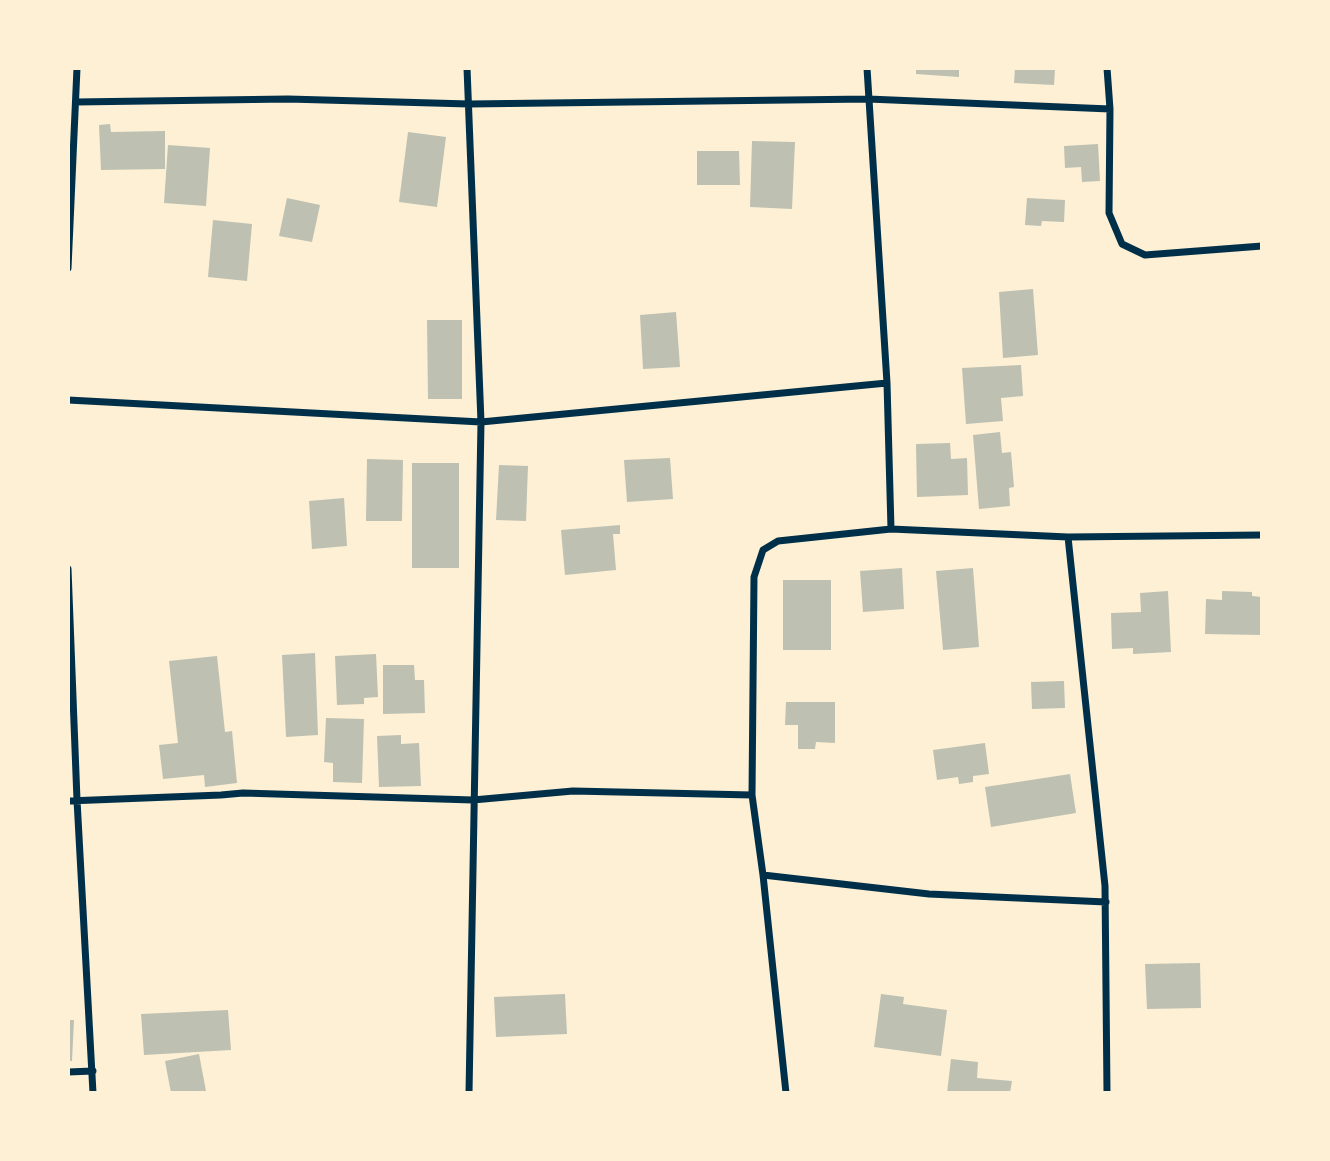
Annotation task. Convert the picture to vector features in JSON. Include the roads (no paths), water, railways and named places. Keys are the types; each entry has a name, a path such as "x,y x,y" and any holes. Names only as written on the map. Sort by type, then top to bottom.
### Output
{"street":[{"path":"68,268 77,68"},
{"path":"467,68 481,422 469,1093"},
{"path":"867,68 887,383 891,529"},
{"path":"1107,68 1110,109 1110,213 1122,244 1145,255 1262,246"},
{"path":"76,102 288,99 469,104 868,99 1110,109"},
{"path":"68,400 481,422 887,383"},
{"path":"786,1093 752,795 754,577 763,550 778,541 891,529 1068,537 1262,535"},
{"path":"1068,537 1106,902 1107,1093"},
{"path":"68,569 73,800 93,1093"},
{"path":"73,800 243,793 473,800 573,792 752,795"},
{"path":"763,875 929,894 1106,902"},
{"path":"68,1072 93,1071"}]}
